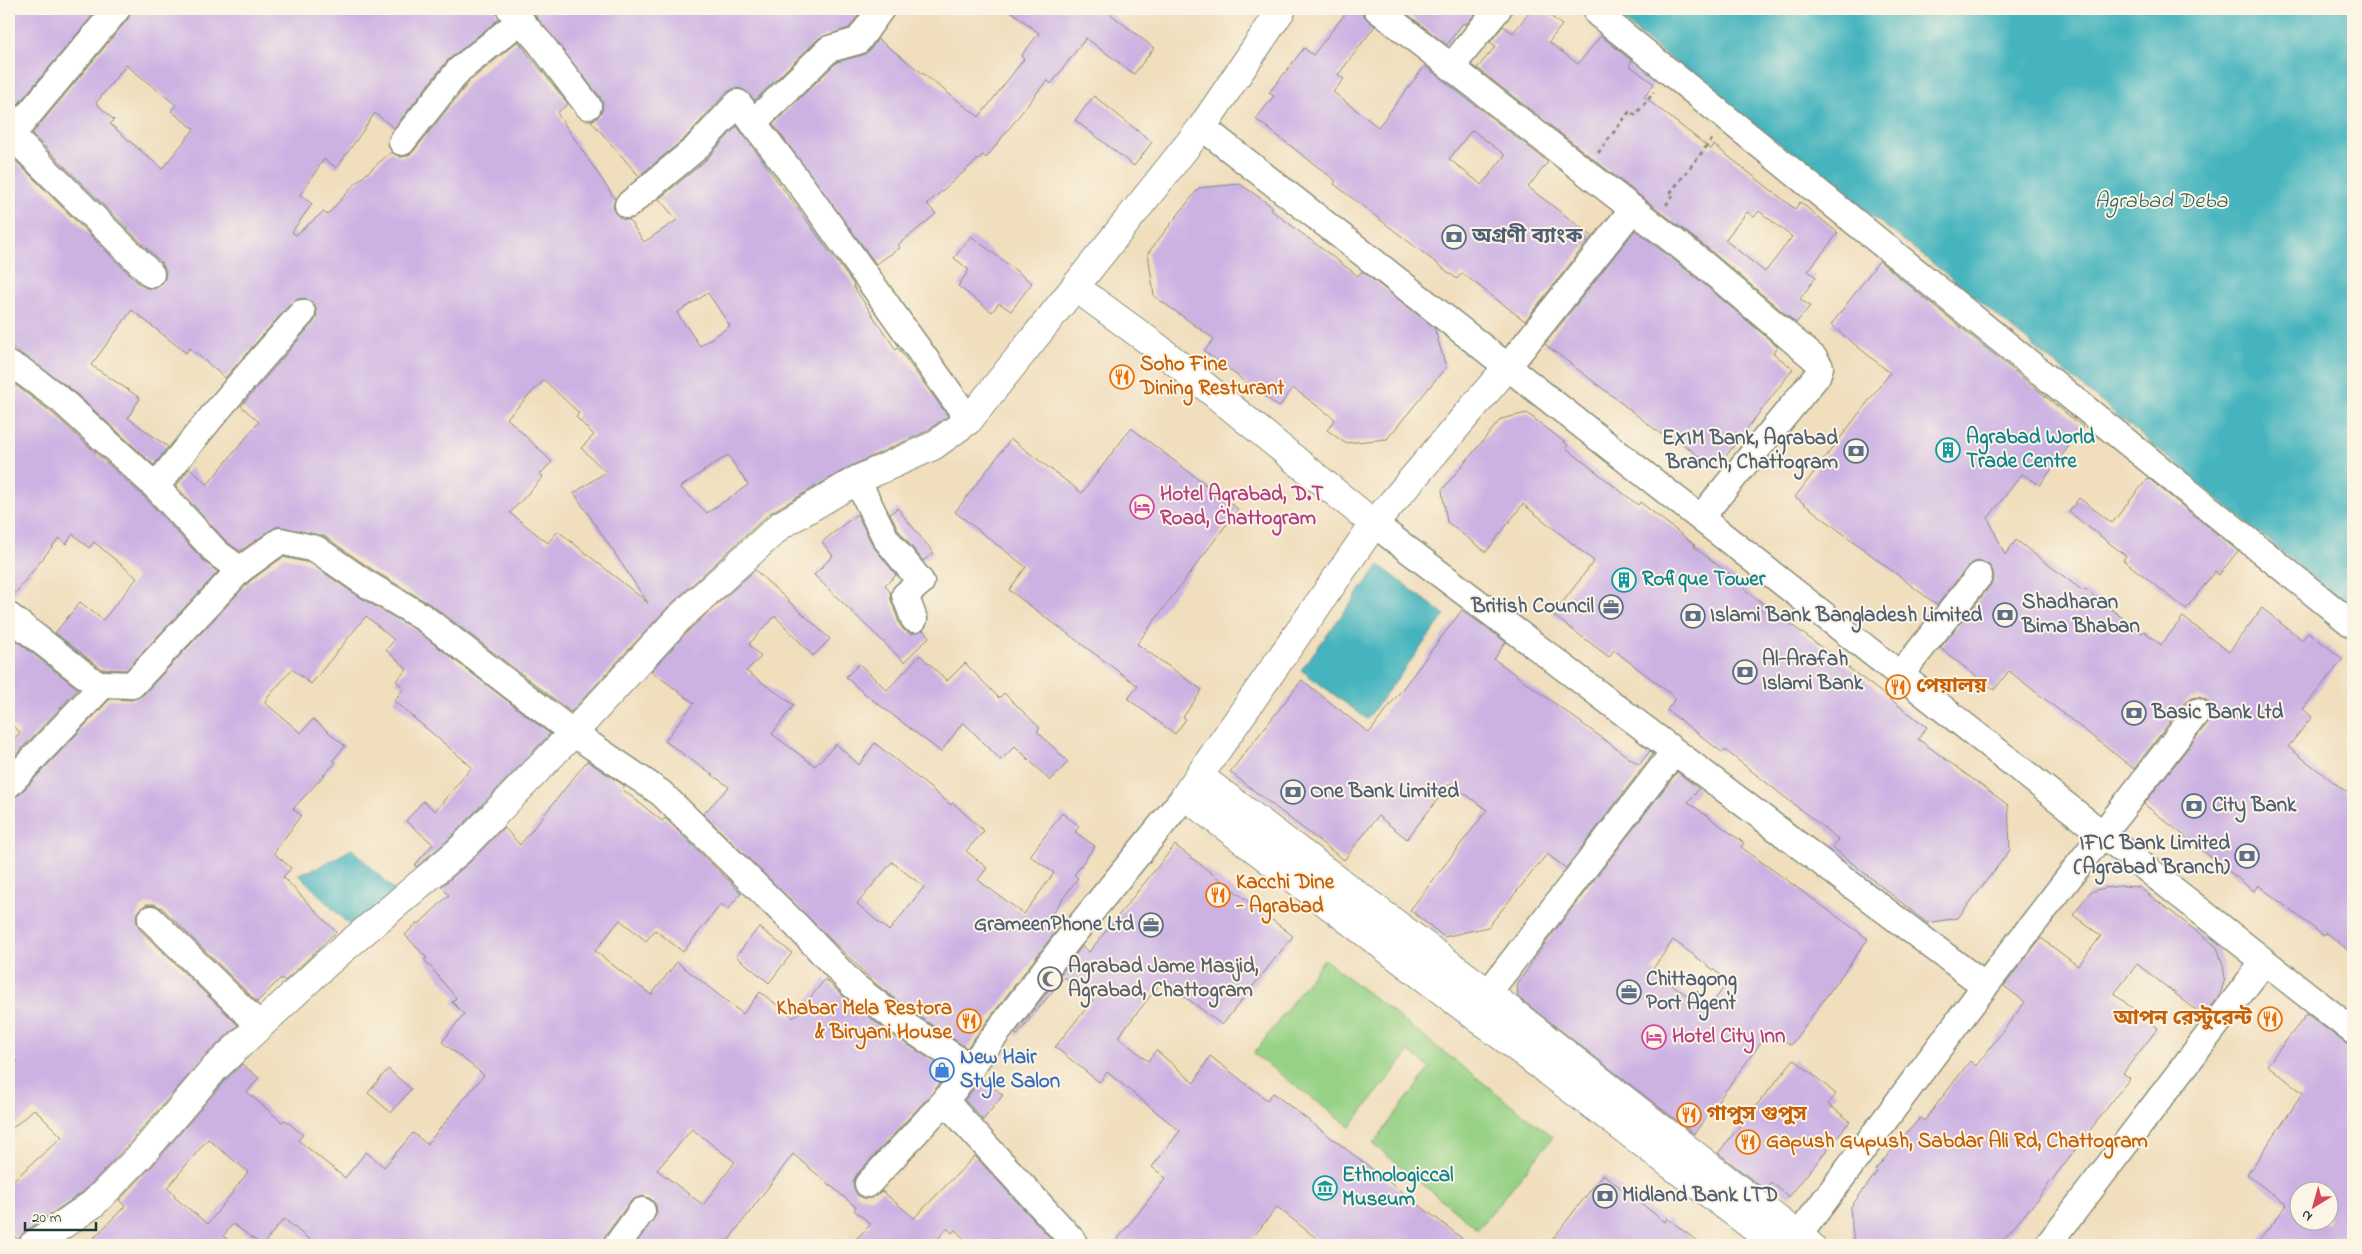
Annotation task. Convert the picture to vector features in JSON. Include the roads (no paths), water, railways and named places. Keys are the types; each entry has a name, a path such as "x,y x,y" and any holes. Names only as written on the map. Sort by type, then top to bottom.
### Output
{"street":[{"path":"117,9 10,136 151,274"},
{"path":"753,122 829,49 858,41 881,9"},
{"path":"33,1245 93,1204 141,1155 215,1068 328,962 459,851 573,733 678,618 781,525 857,480 934,446 969,420 1202,127 1282,9"},
{"path":"1377,9 1642,216 1814,358 1820,366 1817,376 1701,517"},
{"path":"1451,67 1498,9"},
{"path":"1598,9 1598,14 2353,626"},
{"path":"402,142 459,70 516,14 588,106"},
{"path":"628,204 695,149 738,104 804,189 969,420"},
{"path":"1202,127 1509,365 2102,835 2353,1031"},
{"path":"868,1184 945,1101 1064,945 1192,786 1374,524 1509,365 1642,216"},
{"path":"1075,288 1157,347 1374,524 1985,986"},
{"path":"156,487 236,387 302,313"},
{"path":"9,365 22,371 61,400 156,487 217,553 240,570"},
{"path":"857,480 886,539 920,582 905,595 914,619"},
{"path":"9,784 100,687 104,684 132,685 240,570 280,541 316,549 365,583 424,618 573,733 660,793 796,925 854,985 900,1022 971,1068"},
{"path":"1900,675 1979,576"},
{"path":"9,616 100,687"},
{"path":"1786,1243 2196,712"},
{"path":"1488,993 1674,752"},
{"path":"1192,786 1488,993 1786,1243"},
{"path":"1192,786 1786,1243"},
{"path":"151,919 259,1025"},
{"path":"2048,1245 2264,962"},
{"path":"945,1101 1073,1241"},
{"path":"618,1245 642,1211"}],"water":[{"name":"Agrabad Deba","path":"1613,9 2353,9 2353,611 1954,280 1650,43 1620,18"},
{"path":"1379,565 1445,615 1367,719 1301,670"},
{"path":"352,849 405,901 357,933 298,874 317,868"}],"place":[{"name":"অগ্রণী ব্যাংক","path":"1454,237"},
{"name":"Soho Fine Dining Resturant","path":"1122,377"},
{"name":"Agrabad World Trade Centre","path":"1948,450"},
{"name":"EXIM Bank, Agrabad Branch, Chattogram","path":"1856,451"},
{"name":"Hotel Agrabad, D.T Road, Chattogram","path":"1142,507"},
{"name":"Rofique Tower","path":"1624,580"},
{"name":"British Council","path":"1611,607"},
{"name":"Shadharan Bima Bhaban","path":"2005,615"},
{"name":"Islami Bank Bangladesh Limited","path":"1693,616"},
{"name":"Al-Arafah Islami Bank","path":"1745,672"},
{"name":"পেয়ালয়","path":"1898,687"},
{"name":"Basic Bank Ltd","path":"2134,713"},
{"name":"One Bank Limited","path":"1293,792"},
{"name":"City Bank","path":"2194,806"},
{"name":"IFIC Bank Limited (Agrabad Branch)","path":"2247,856"},
{"name":"Kacchi Dine - Agrabad","path":"1218,895"},
{"name":"GrameenPhone Ltd","path":"1151,925"},
{"name":"Agrabad Jame Masjid, Agrabad, Chattogram","path":"1050,979"},
{"name":"Chittagong Port Agent","path":"1629,992"},
{"name":"আপন রেস্টুরেন্ট","path":"2270,1019"},
{"name":"Khabar Mela Restora & Biryani House","path":"969,1021"},
{"name":"Hotel City Inn","path":"1654,1037"},
{"name":"New Hair Style Salon","path":"942,1070"},
{"name":"গাপুস গুপুস","path":"1689,1115"},
{"name":"Gapush Gupush, Sabdar Ali Rd, Chattogram","path":"1748,1142"},
{"name":"Ethnologiccal Museum","path":"1325,1188"},
{"name":"Midland Bank LTD","path":"1605,1196"}]}
